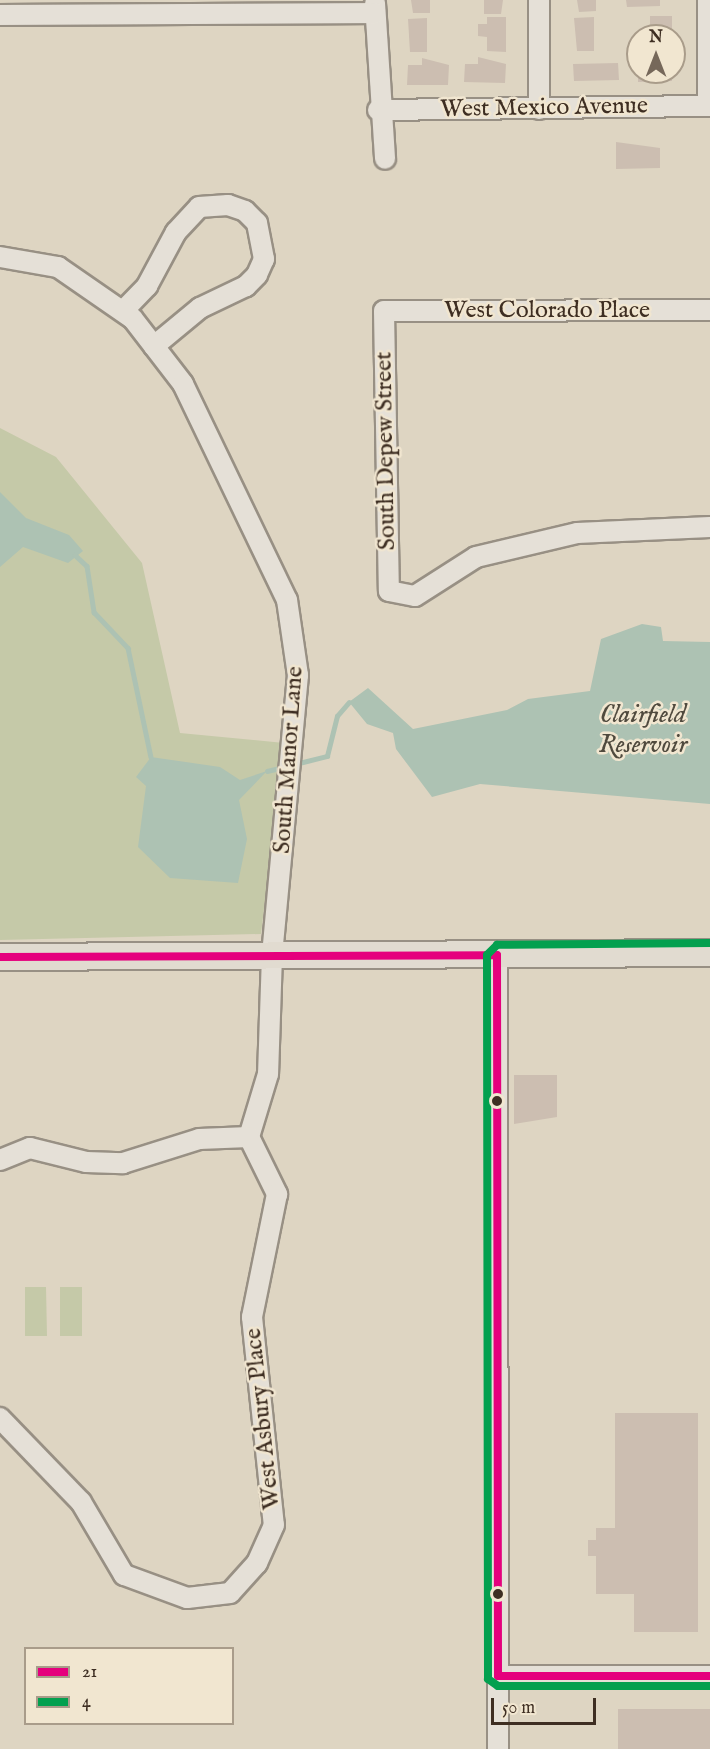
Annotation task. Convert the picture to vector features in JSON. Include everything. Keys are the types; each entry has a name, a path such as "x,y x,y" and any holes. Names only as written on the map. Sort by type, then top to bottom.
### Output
{"main road":[{"path":"0,957 710,953"}],"street":[{"path":"539,0 539,109"},
{"path":"708,0 709,106"},
{"path":"5,10 375,7 378,110 385,159"},
{"name":"West Mexico Avenue","path":"378,110 709,106"},
{"path":"123,310 147,286 176,232 199,207 228,205 245,211 257,223 264,259 257,275 246,286 200,308 154,346"},
{"name":"South Manor Lane","path":"0,257 58,267 123,310 154,346 183,384 287,600 298,675 289,804 272,955 268,1074 249,1137"},
{"name":"West Colorado Place","path":"384,311 710,310"},
{"name":"South Depew Street","path":"384,311 389,591 416,596 476,557 577,533 710,527"},
{"path":"497,955 498,1749"},
{"path":"0,1160 30,1148 86,1162 123,1163 199,1139 249,1137"},
{"name":"West Asbury Place","path":"0,1418 81,1502 124,1575 187,1598 230,1593 257,1563 273,1525 252,1317 277,1194 249,1137"},
{"path":"498,1676 710,1676"}],"shaded area":[{"path":"0,428 56,457 142,563 180,733 284,743 261,934 0,940"},
{"path":"25,1287 46,1287 47,1336 25,1336"},
{"path":"60,1287 82,1287 82,1336 60,1336"}],"water":[{"path":"0,492 26,518 69,535 83,551 68,563 23,547 0,567"},
{"name":"Clairfield Reservoir","path":"642,624 661,627 663,641 710,642 710,804 480,784 432,797 396,749 393,733 367,724 349,702 368,688 413,729 507,710 528,699 590,691 601,639"},
{"path":"151,757 220,767 240,780 267,771 239,800 247,839 238,883 170,878 138,847 146,786 136,777"}],"building":[{"path":"411,0 430,0 430,13 413,13"},
{"path":"484,0 503,0 501,14 484,14"},
{"path":"577,0 596,0 596,11 579,12"},
{"path":"626,0 660,0 660,6 627,7"},
{"path":"650,16 672,16 672,24 650,24"},
{"path":"487,17 506,17 506,52 487,51 487,37 478,36 478,24 487,24"},
{"path":"594,17 594,51 577,51 574,18"},
{"path":"427,18 427,52 410,52 408,19"},
{"path":"478,57 506,64 505,83 464,82 465,64 478,64"},
{"path":"422,58 449,65 448,85 407,85 408,65 422,65"},
{"path":"618,63 619,80 574,81 573,64"},
{"path":"616,142 660,148 660,168 616,169"},
{"path":"514,1075 557,1075 557,1117 514,1124"},
{"path":"615,1413 698,1413 698,1632 634,1632 634,1594 596,1594 596,1556 588,1556 588,1540 596,1540 596,1528 615,1528"},
{"path":"618,1709 710,1709 710,1749 618,1749"}],"waterway":[{"path":"75,555 87,566 94,612 128,648 151,757"},
{"path":"295,764 327,756 337,716 349,702"},
{"path":"267,771 284,767"}],"transit line":[{"name":"4","path":"710,943 497,945 487,955 488,1679 498,1686 710,1686"},
{"name":"21","path":"0,957 497,955 498,1676 710,1676"}]}
